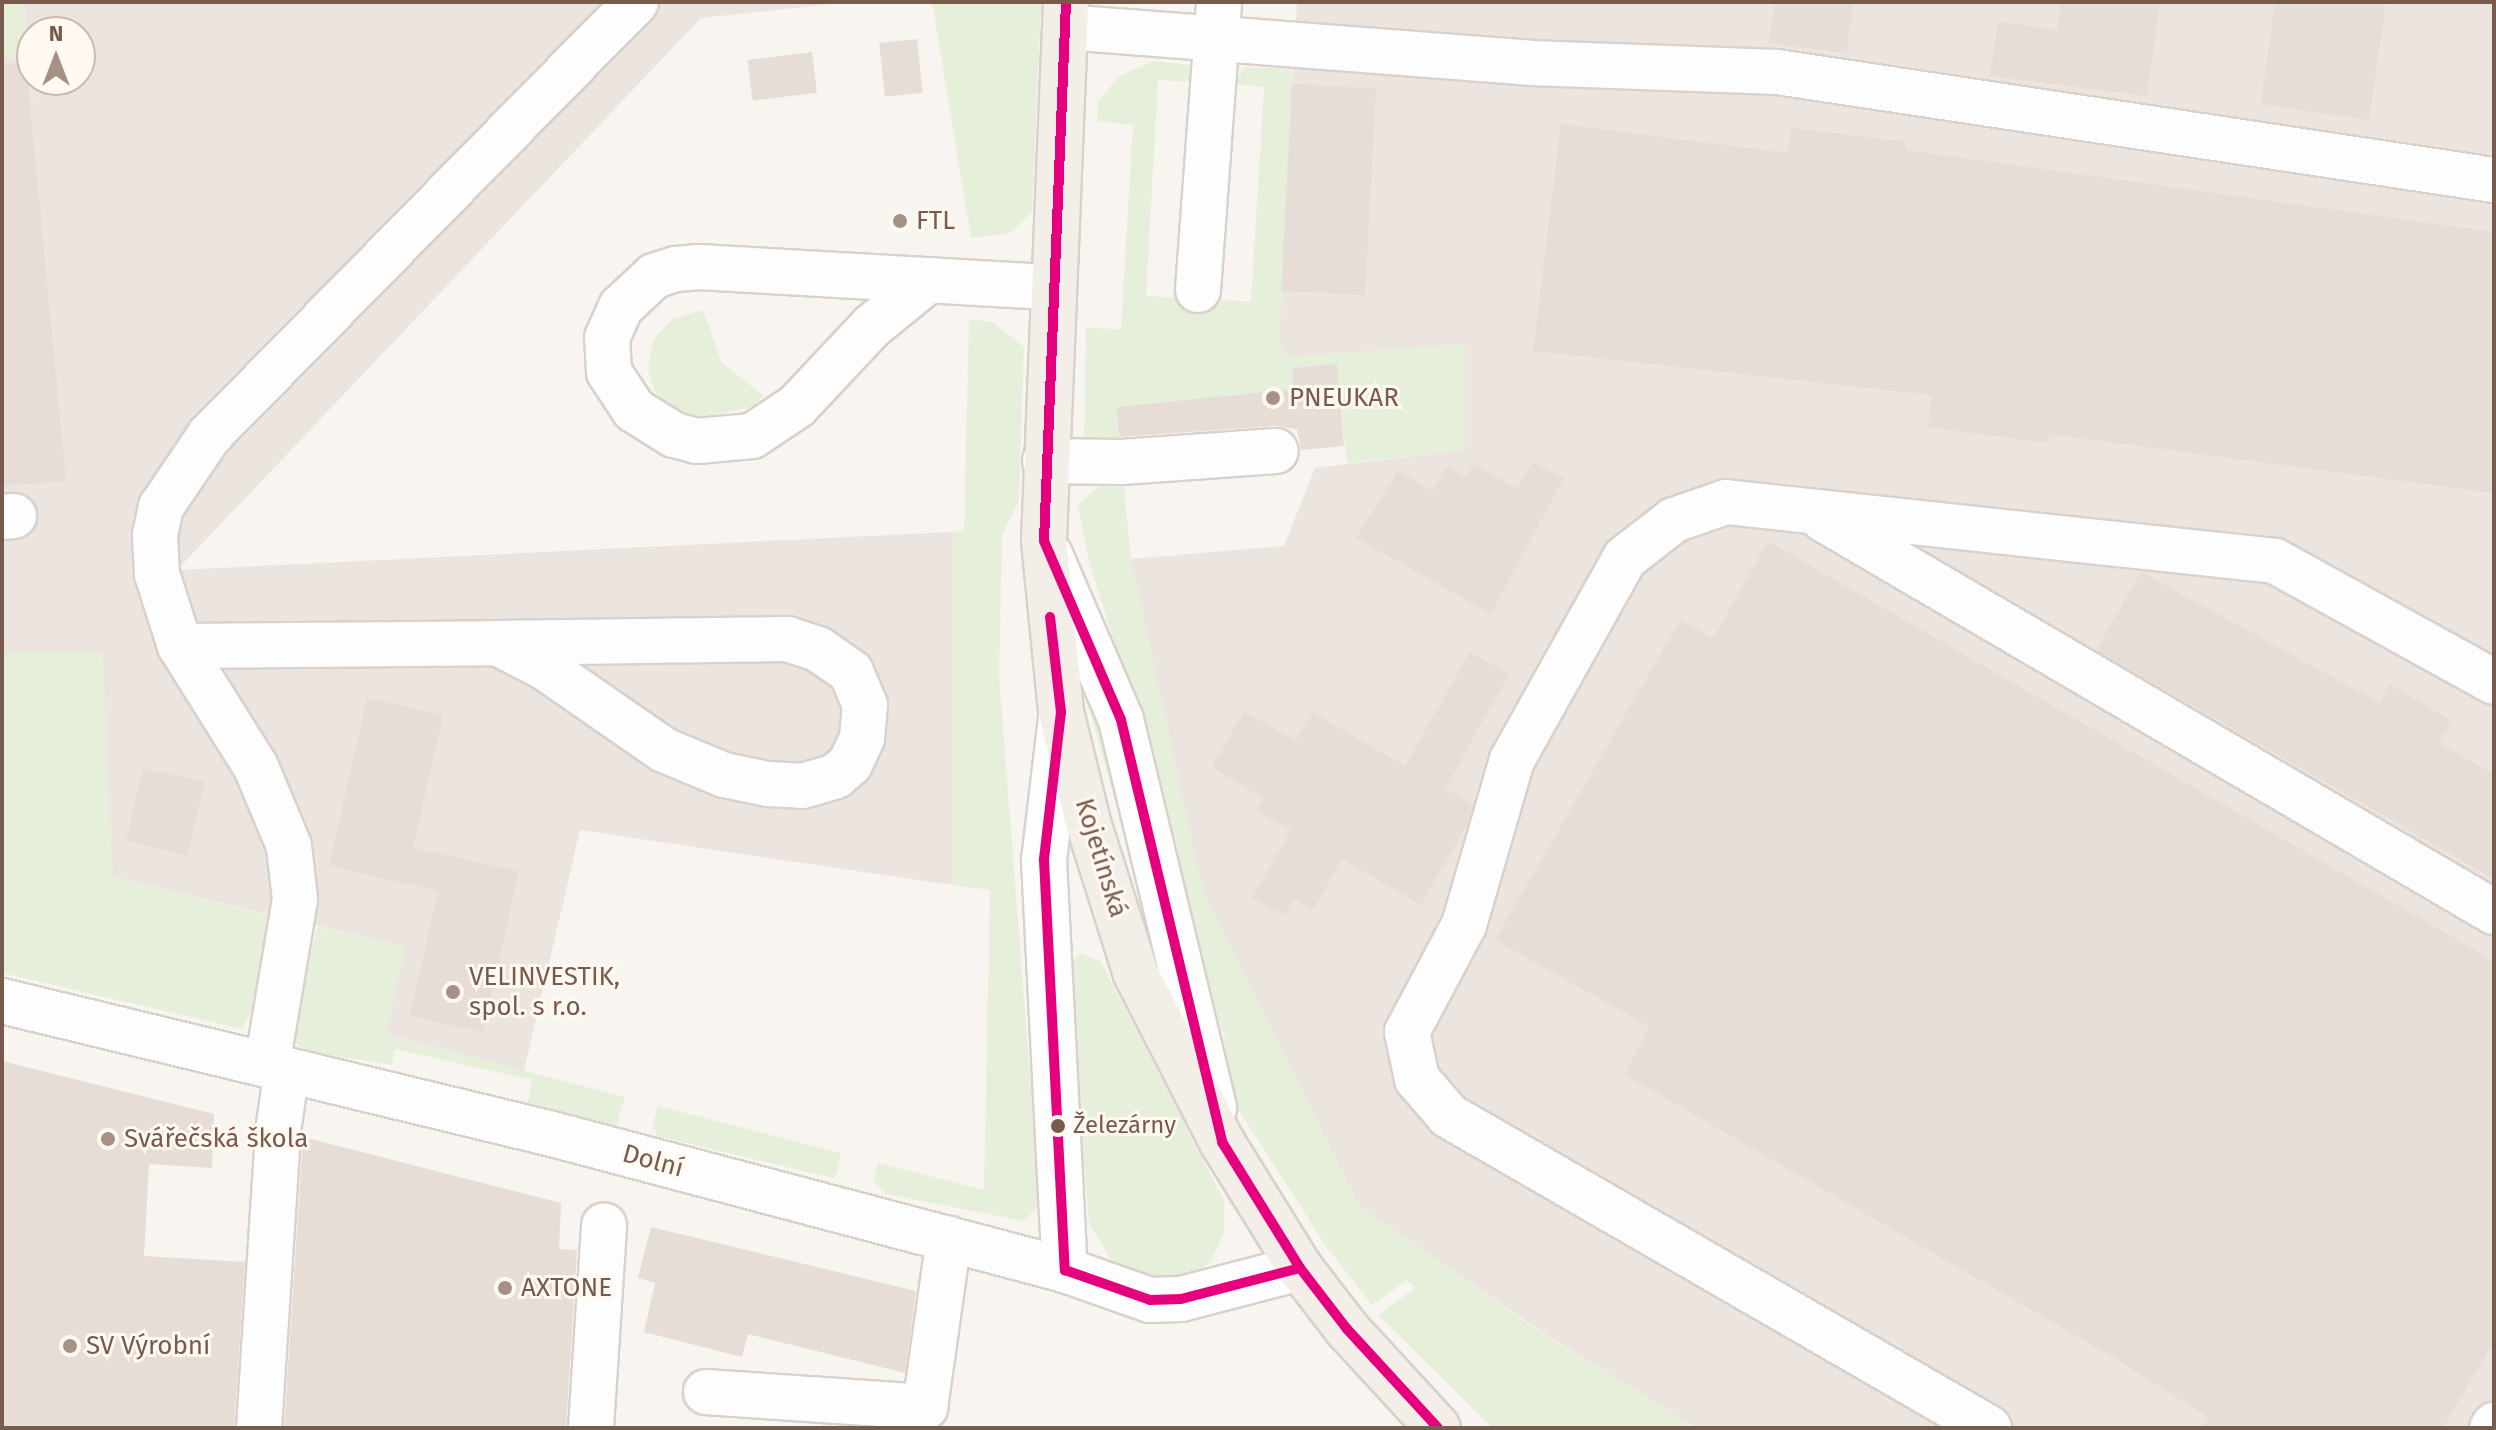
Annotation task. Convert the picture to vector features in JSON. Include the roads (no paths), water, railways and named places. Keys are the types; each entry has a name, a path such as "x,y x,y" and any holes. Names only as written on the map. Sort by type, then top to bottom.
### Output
{"main road":[{"name":"Kojetínská","path":"1065,15 1051,287 1044,541 1061,712 1088,822 1136,974 1222,1142 1300,1268 1427,1425"}],"street":[{"path":"259,1428 278,1131 277,1068 295,899 289,846 256,767 180,646 155,555 161,507 175,482 209,436 636,2"},
{"path":"1065,15 1217,20 1531,63 1777,72 2494,180"},
{"path":"1198,290 1217,20"},
{"path":"929,280 872,326 797,406 752,436 697,441 674,435 634,410 609,372 607,338 621,307 654,276 676,269 929,280 1051,287"},
{"path":"1045,461 1122,462 1276,451"},
{"path":"1989,1428 1449,1116 1417,1079 1409,1056 1407,1032 1464,925 1512,760 1625,558 1674,520 1726,502 2275,561 2494,682"},
{"path":"1808,511 2494,912"},
{"path":"1044,541 1121,720 1222,1142"},
{"path":"180,646 788,639 818,649 851,672 865,705 862,738 850,764 828,780 802,786 746,781 664,750 544,667 497,643"},
{"path":"1061,712 1044,860 1065,1270"},
{"name":"Dolní","path":"2,1001 949,1239 1065,1270 1150,1300 1181,1299 1300,1268"},
{"path":"591,1428 604,1225"},
{"path":"706,1392 925,1407 949,1239"}],"place":[{"name":"FTL","path":"900,221"},
{"name":"PNEUKAR","path":"1273,398"},
{"name":"VELINVESTIK, spol. s r.o.","path":"453,992"},
{"name":"Železárny","path":"1058,1126"},
{"name":"Svářečská škola","path":"108,1139"},
{"name":"AXTONE","path":"505,1288"},
{"name":"SV Výrobní","path":"70,1346"}]}
